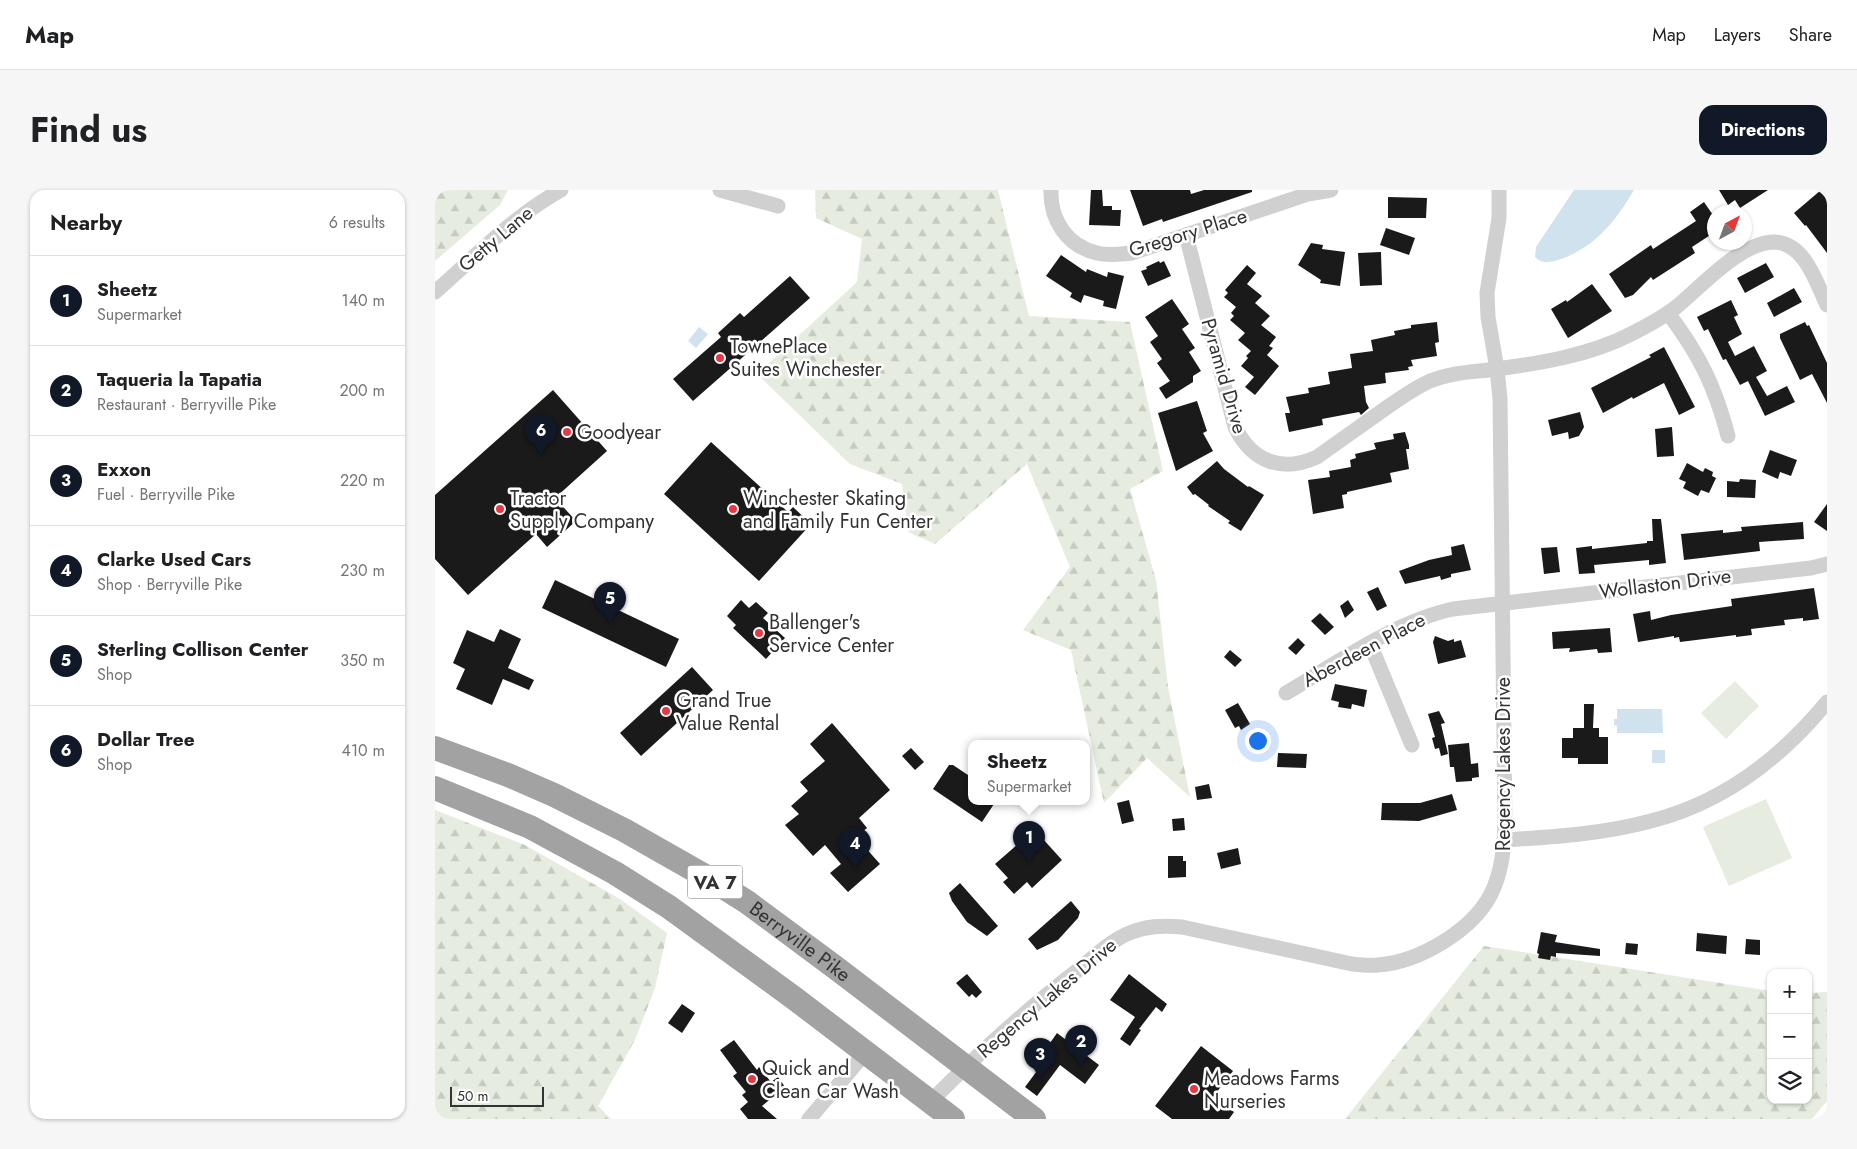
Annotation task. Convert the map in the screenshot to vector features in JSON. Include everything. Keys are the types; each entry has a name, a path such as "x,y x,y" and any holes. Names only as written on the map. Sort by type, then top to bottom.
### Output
{"highway":[{"name":"Berryville Pike","path":"435,748 508,775 561,799 624,830 712,880 747,902 1035,1119"},
{"name":"VA 7","path":"435,788 531,827 615,873 669,907 717,940 953,1119"}],"street":[{"name":"Getty Lane","path":"435,292 535,205 561,190"},
{"path":"720,190 779,206"},
{"name":"Gregory Place","path":"1051,190 1052,210 1057,223 1065,234 1086,250 1099,254 1113,255 1132,253 1308,194 1331,190"},
{"name":"Regency Lakes Drive","path":"931,1101 965,1066 1057,986 1124,935 1159,925 1182,928 1365,966 1396,963 1453,936 1469,923 1491,895 1503,860 1505,840 1499,400 1497,369 1488,317 1487,293 1499,218 1499,190"},
{"name":"Pyramid Drive","path":"1186,235 1235,428 1247,447 1271,462 1291,465 1317,457 1409,392 1431,381 1450,375 1497,369"},
{"path":"1497,369 1569,356 1624,338 1668,313 1737,257 1755,246 1765,243 1776,242 1796,250 1805,260 1827,305"},
{"path":"1668,313 1688,339 1705,368 1721,409 1728,436"},
{"name":"Wollaston Drive","path":"1503,604 1811,568 1827,564"},
{"name":"Aberdeen Place","path":"1286,693 1407,623 1431,614 1453,609 1503,604"},
{"path":"1370,644 1412,745"},
{"path":"1505,840 1556,837 1604,831 1651,821 1682,811 1717,796 1745,780 1761,768 1786,746 1827,702"},
{"path":"809,1119 866,1052"}],"green space":[{"path":"435,190 508,190 500,205 435,261"},
{"path":"815,190 998,190 1029,316 1130,322 1163,471 1130,489 1156,580 1168,687 1190,797 1147,758 1104,803 1071,650 1023,630 1070,567 1027,464 935,544 908,532 902,484 850,464 757,374 857,282 862,239 816,218"},
{"path":"1735,681 1759,706 1726,739 1701,713"},
{"path":"1766,799 1792,858 1729,886 1703,827"},
{"path":"435,810 525,845 620,899 667,933 655,988 635,1040 598,1106 611,1119 435,1119"},
{"path":"1484,946 1767,990 1767,1104 1812,1104 1812,993 1827,992 1827,1101 1812,1119 1345,1119"}],"water":[{"path":"1574,190 1634,190 1612,222 1584,248 1550,262 1538,260 1535,257 1536,247"},
{"path":"699,327 708,334 696,348 688,341"},
{"path":"1617,709 1662,709 1663,733 1617,733 1614,719 1617,719"},
{"path":"1652,750 1665,750 1665,763 1652,763"}],"building":[{"path":"1091,190 1102,190 1103,206 1112,206 1112,210 1121,210 1120,226 1089,225"},
{"path":"1130,190 1190,190 1191,194 1204,190 1252,190 1252,192 1163,222 1162,219 1143,226"},
{"path":"1719,190 1768,190 1745,205 1738,205 1735,200 1728,205"},
{"path":"1821,190 1827,198 1827,253 1806,225 1794,213"},
{"path":"1388,197 1427,198 1426,218 1388,218"},
{"path":"1704,202 1707,206 1707,237 1692,247 1695,253 1653,280 1651,277 1633,295 1625,298 1609,274 1651,245 1653,249 1696,221 1690,212"},
{"path":"1386,228 1415,238 1409,255 1380,245"},
{"path":"1311,243 1323,245 1322,249 1345,252 1340,286 1320,283 1321,280 1298,265"},
{"path":"1381,252 1382,285 1360,286 1358,253"},
{"path":"1061,255 1086,272 1087,269 1107,277 1108,272 1124,276 1116,309 1103,306 1104,301 1084,295 1081,303 1070,297 1072,293 1046,276"},
{"path":"1159,261 1160,263 1164,261 1171,276 1148,286 1141,271"},
{"path":"1766,263 1774,277 1745,293 1737,278"},
{"path":"1247,265 1256,273 1247,284 1262,296 1255,303 1270,316 1261,325 1276,337 1269,346 1273,348 1267,355 1279,366 1255,395 1245,387 1254,377 1241,366 1251,351 1238,340 1245,333 1230,320 1234,316 1231,313 1236,307 1224,297 1228,293 1225,290"},
{"name":"TownePlace Suites Winchester","path":"790,276 810,298 693,401 673,379 721,337 718,333 740,313 744,317"},
{"path":"1592,284 1612,311 1568,338 1551,309 1566,300 1567,302"},
{"path":"1794,288 1802,302 1774,317 1767,303"},
{"path":"1172,299 1189,324 1182,329 1195,348 1189,352 1201,371 1193,376 1193,382 1166,399 1159,388 1170,381 1157,363 1162,359 1150,342 1158,336 1145,317"},
{"path":"1731,300 1738,315 1734,317 1742,334 1728,342 1735,356 1754,346 1767,371 1756,377 1767,396 1787,386 1795,402 1765,416 1748,381 1740,385 1726,359 1723,360 1708,329 1704,331 1697,317"},
{"path":"1437,322 1439,342 1435,343 1437,356 1411,360 1413,366 1408,367 1409,370 1385,373 1386,383 1364,386 1366,402 1369,408 1361,415 1359,412 1322,419 1323,425 1289,432 1285,413 1290,413 1286,397 1309,393 1308,388 1330,384 1328,372 1352,368 1350,354 1373,351 1371,340 1395,335 1394,331 1411,328 1411,325"},
{"path":"1805,322 1807,326 1809,325 1827,363 1827,403 1812,374 1800,380 1780,338 1780,334"},
{"path":"1664,347 1695,407 1679,415 1664,383 1633,399 1632,397 1603,413 1591,388 1651,357 1649,355"},
{"name":"Tractor Supply Company","path":"553,390 607,451 555,498 576,521 547,547 536,534 468,595 435,559 435,495"},
{"path":"1197,401 1207,431 1203,433 1213,451 1176,471 1158,413"},
{"path":"1580,412 1584,427 1579,436 1569,439 1568,432 1552,436 1548,420"},
{"path":"1672,427 1674,456 1657,457 1655,429"},
{"path":"1405,432 1409,445 1409,449 1406,449 1409,469 1390,473 1392,482 1347,492 1347,494 1342,495 1344,508 1313,514 1308,480 1330,477 1329,471 1351,467 1350,460 1356,458 1355,454 1376,449 1374,443 1394,439 1393,434"},
{"name":"Winchester Skating and Family Fun Center","path":"711,442 788,512 793,507 811,524 759,581 664,494"},
{"path":"1770,450 1797,460 1791,476 1780,472 1778,479 1762,472"},
{"path":"1217,461 1224,469 1248,487 1264,495 1241,531 1228,523 1230,521 1208,506 1195,494 1193,495 1187,487"},
{"path":"1687,463 1703,472 1705,468 1713,472 1712,476 1716,478 1709,493 1701,490 1698,496 1683,488 1686,482 1679,479"},
{"path":"1740,479 1756,480 1755,498 1727,497 1727,481 1739,482"},
{"path":"1827,504 1827,531 1814,522"},
{"path":"1652,519 1661,519 1666,563 1649,565 1649,560 1594,565 1595,573 1579,574 1576,548 1592,546 1592,549 1653,541"},
{"path":"1803,522 1804,539 1759,542 1760,551 1684,560 1681,534 1723,530 1723,533 1742,531 1741,527"},
{"path":"1464,544 1471,570 1451,574 1451,577 1441,580 1440,576 1405,584 1399,571 1429,560 1452,555 1451,547"},
{"path":"1557,547 1560,572 1544,574 1541,548"},
{"path":"555,580 679,639 666,667 542,608"},
{"path":"1378,587 1387,606 1377,611 1367,592"},
{"path":"1814,588 1819,619 1803,621 1803,618 1784,620 1785,625 1751,629 1752,635 1736,637 1736,635 1680,642 1679,637 1674,638 1674,636 1638,642 1633,614 1650,611 1651,620 1671,615 1732,606 1731,599"},
{"name":"Ballenger's Service Center","path":"741,600 749,608 756,602 768,613 763,618 785,638 766,659 733,628 736,625 727,616"},
{"path":"1348,600 1354,610 1345,618 1340,606"},
{"path":"1320,613 1334,627 1325,635 1311,621"},
{"path":"1610,628 1612,652 1598,653 1597,649 1569,652 1570,648 1553,649 1552,632"},
{"path":"500,629 521,639 508,668 534,680 529,690 503,679 492,705 456,689 465,669 453,663 467,630 494,642"},
{"path":"1435,636 1448,641 1454,639 1454,642 1461,640 1466,657 1438,664 1433,642"},
{"path":"1298,638 1305,645 1296,655 1288,648"},
{"path":"1230,650 1242,660 1235,667 1224,657"},
{"name":"Grand True Value Rental","path":"692,667 713,690 641,756 620,733"},
{"path":"1335,684 1367,690 1364,707 1352,704 1351,709 1338,707 1339,702 1331,700"},
{"path":"1238,703 1250,724 1241,730 1239,726 1235,728 1225,710"},
{"path":"1584,704 1594,704 1593,728 1599,728 1599,737 1608,737 1608,764 1578,764 1578,758 1562,758 1562,738 1573,738 1573,728 1584,728"},
{"path":"1439,711 1445,723 1441,724 1448,754 1441,756 1439,748 1435,749 1432,738 1435,737 1428,714"},
{"path":"832,723 890,790 859,818 867,828 856,837 880,864 848,892 830,873 841,864 825,845 813,856 785,825 799,814 791,806 808,791 800,782 825,761 810,744"},
{"path":"1469,743 1471,764 1478,763 1479,777 1472,778 1472,781 1456,782 1454,767 1450,767 1448,745"},
{"path":"911,748 924,762 915,770 902,756"},
{"path":"1278,753 1307,754 1306,768 1277,767"},
{"path":"949,765 953,765 968,775 968,805 993,805 982,822 933,789"},
{"path":"1209,784 1212,798 1197,800 1195,787"},
{"path":"1452,794 1457,810 1419,821 1381,820 1382,803 1420,803"},
{"path":"1129,800 1134,821 1122,824 1117,803"},
{"path":"1184,818 1185,830 1173,831 1172,819"},
{"path":"1033,828 1062,860 1032,888 1027,882 1014,894 1003,882 1008,878 995,864 1026,837"},
{"path":"1238,848 1241,864 1221,869 1217,853"},
{"path":"1168,856 1183,856 1183,861 1186,861 1186,877 1168,878"},
{"path":"960,883 998,926 987,936 967,922 952,901 949,893"},
{"path":"1071,901 1080,912 1078,918 1058,940 1037,950 1028,939"},
{"path":"1541,932 1557,935 1555,942 1600,949 1600,956 1556,953 1556,957 1551,956 1550,960 1538,958 1539,954 1537,953"},
{"path":"1697,933 1727,936 1726,954 1696,951"},
{"path":"1746,939 1760,940 1760,955 1745,954"},
{"path":"1626,943 1638,944 1637,955 1625,954"},
{"path":"967,974 982,992 976,998 972,994 969,997 956,983"},
{"path":"1129,974 1167,1004 1162,1012 1156,1007 1139,1029 1141,1030 1130,1046 1120,1039 1135,1017 1110,1000"},
{"path":"682,1004 695,1013 682,1033 668,1023"},
{"path":"1057,1033 1099,1065 1085,1084 1060,1065 1037,1096 1025,1087 1048,1056 1043,1053"},
{"name":"Quick and Clean Car Wash","path":"734,1040 757,1070 759,1067 771,1082 778,1077 785,1087 762,1106 777,1119 748,1119 740,1109 748,1102 742,1095 746,1092 733,1076 737,1073 720,1050"},
{"name":"Meadows Farms Nurseries","path":"1201,1046 1233,1071 1213,1097 1234,1112 1229,1119 1172,1119 1155,1106"}],"place":[{"name":"TownePlace Suites Winchester","path":"720,358"},
{"name":"Goodyear","path":"567,432"},
{"name":"Dollar Tree","path":"541,455"},
{"name":"Tractor Supply Company","path":"500,509"},
{"name":"Winchester Skating and Family Fun Center","path":"733,509"},
{"name":"Sterling Collison Center","path":"610,623"},
{"name":"Ballenger's Service Center","path":"759,633"},
{"name":"Grand True Value Rental","path":"666,711"},
{"name":"Sheetz","path":"1029,862"},
{"name":"Clarke Used Cars","path":"855,868"},
{"name":"Taqueria la Tapatia","path":"1081,1066"},
{"name":"Quick and Clean Car Wash","path":"752,1079"},
{"name":"Exxon","path":"1040,1079"},
{"name":"Meadows Farms Nurseries","path":"1194,1089"}]}
